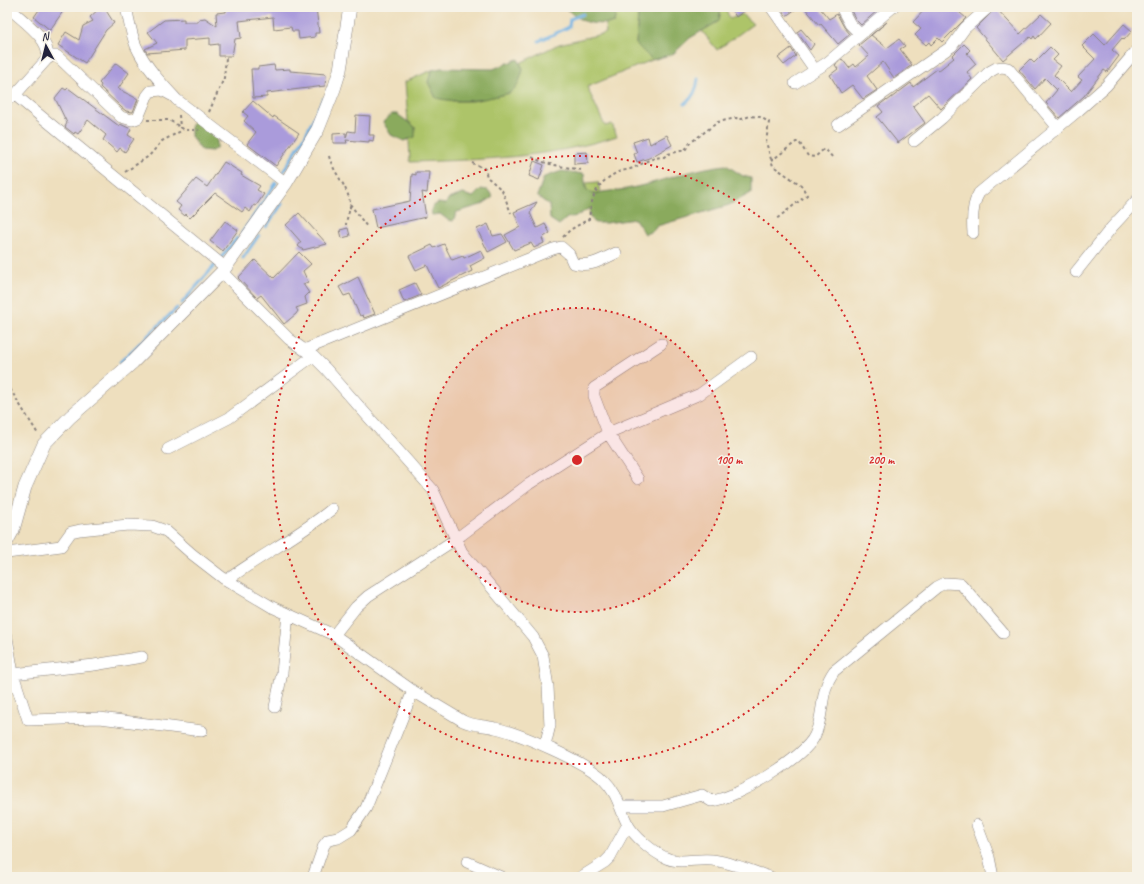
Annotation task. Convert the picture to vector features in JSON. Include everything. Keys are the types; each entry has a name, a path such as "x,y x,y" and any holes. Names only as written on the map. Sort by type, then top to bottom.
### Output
{"street":[{"path":"8,7 45,42 48,50 47,59"},
{"path":"126,7 135,44 140,54 172,95"},
{"path":"7,541 13,530 25,487 44,444 70,417 133,362 224,270 286,183 318,129 334,89 340,70 350,7"},
{"path":"771,7 815,70"},
{"path":"841,7 850,24 860,34"},
{"path":"795,83 828,62 893,7"},
{"path":"838,126 952,46 965,28 989,7"},
{"path":"973,233 972,220 976,199 980,193 1106,86 1137,50"},
{"path":"286,183 210,126 172,95 162,90 151,91 147,96 138,118 132,120 122,117 57,56 52,56 47,59 11,98 116,177 224,270 288,339 308,353 337,380 433,490 462,552 473,567 522,621 533,637 543,656 550,704 550,725 545,746"},
{"path":"914,141 942,118 988,73 996,67 1002,66 1008,68 1058,128"},
{"path":"1076,272 1112,227 1137,200"},
{"path":"168,449 229,418 308,353 561,247 569,254 573,263 582,266 594,263 616,253"},
{"path":"638,479 608,433 594,396 594,388 661,344"},
{"path":"334,635 356,607 368,596 456,539 530,484 608,433 700,394 751,357"},
{"path":"227,580 255,559 309,527 332,509"},
{"path":"7,553 61,546 71,532 80,530 128,525 152,526 166,531 192,554 227,580 288,614 334,635 413,691 463,722 470,725 496,728 545,746 590,769 604,779 616,795 628,824 634,833 665,858 674,861 712,860 770,877"},
{"path":"621,806 663,806 697,795 702,795 711,801 718,800 782,768 809,744 815,735 824,690 834,671 945,582 961,584 1003,633"},
{"path":"275,707 282,673 288,614"},
{"path":"7,638 13,674 25,717 28,720 100,718 202,731"},
{"path":"13,674 94,665 142,657"},
{"path":"313,877 328,840 338,838 351,830 366,808 413,691"},
{"path":"581,877 605,862 610,857 628,824"},
{"path":"977,825 989,857 993,877"},
{"path":"467,862 501,877"}],"path":[{"path":"116,177 149,156 162,142 183,130 210,126 224,78 226,58"},
{"path":"561,247 560,242 564,235 589,219 593,194 606,181 619,172 634,168 654,157 664,157 668,154 685,150 690,143 718,122 736,118 742,119 750,116 760,117 769,122 769,131 766,142 767,149 771,154 773,166 780,173 801,185 807,196 775,220"},
{"path":"138,118 153,121 169,120 183,130"},
{"path":"771,161 796,142 799,142 808,156 814,157 823,150 826,150 833,158"},
{"path":"329,156 331,166 341,180 350,204 367,227"},
{"path":"532,156 541,162 581,170"},
{"path":"472,163 482,167 491,182 500,188 511,213"},
{"path":"346,225 350,204"},
{"path":"7,384 44,444"}],"green space":[{"path":"565,7 617,7 614,23 599,24 587,22 576,17"},
{"path":"617,7 633,7 638,15 636,44 652,60 587,87 605,126 612,124 617,136 566,149 541,153 489,159 410,162 409,139 414,136 415,127 408,121 405,82 432,70 428,82 452,101 473,101 511,92 519,82 523,69 520,63 559,44 606,33 605,24 614,23"},
{"path":"633,7 721,7 719,21 690,38 673,54 652,60 636,44 638,15"},
{"path":"721,7 725,7 730,19 742,14 753,24 717,50 702,31 719,21"},
{"path":"518,59 523,69 516,86 507,94 477,100 444,100 436,98 428,82 432,70 441,68 493,69"},
{"path":"392,114 397,114 415,127 415,137 404,141 391,135 383,122"},
{"path":"196,119 217,136 217,147 212,151 201,150 191,136 191,124"},
{"path":"726,165 743,176 751,178 751,193 729,205 657,226 653,231 645,234 635,219 595,223 589,215 590,208 577,216 567,218 559,225 550,219 549,205 537,196 544,177 562,171 584,174 586,189 593,194 631,188 692,171"},
{"path":"598,182 600,192 593,194 586,189 586,183"},
{"path":"481,189 488,190 493,197 481,205 457,212 453,221 448,220 440,214 432,215 432,207 438,203 446,204 448,199 463,194 473,197"}],"building":[{"path":"41,7 66,7 50,30 34,17"},
{"path":"240,7 316,7 319,33 315,33 315,37 299,39 298,31 292,31 291,27 274,29 273,17 239,21 241,38 235,39 232,56 219,56 219,44 210,45 210,38 185,40 185,50 147,53 145,49 157,43 148,32 164,20 184,19 184,22 198,22 199,19 205,18 217,26 216,13 226,12 226,9"},
{"path":"730,7 750,7 736,17"},
{"path":"780,7 799,7 786,16"},
{"path":"804,7 819,7 829,19 837,14 844,27 850,34 838,44"},
{"path":"849,7 876,7 878,10 861,25 856,20"},
{"path":"927,7 953,7 966,18 942,42 938,38 931,45 929,42 926,45 915,35 921,29 913,22"},
{"path":"100,8 103,11 105,9 114,23 106,30 85,63 58,45 66,32 79,40 83,26 93,21 90,17"},
{"path":"996,8 1020,34 1041,14 1051,23 1036,39 1034,36 1032,39 1030,37 1003,60 976,28"},
{"path":"1124,24 1132,31 1124,40 1122,38 1112,50 1119,56 1107,72 1104,70 1084,96 1059,118 1046,103 1057,90 1045,78 1035,89 1019,70 1030,59 1034,63 1050,47 1058,55 1053,60 1061,66 1054,75 1071,92 1082,80 1078,77 1095,59 1082,46 1094,34 1105,45"},
{"path":"801,29 814,44 810,50 797,32"},
{"path":"871,35 887,48 899,39 905,46 900,49 912,65 894,78 883,62 867,76 877,90 863,99 852,85 841,93 830,75 838,69 835,65 842,59 849,68 854,64 856,67 869,56 859,45"},
{"path":"964,44 970,50 967,53 976,64 967,72 972,79 941,109 928,94 913,106 925,123 898,143 877,117 883,112 878,106 911,83 913,87 937,69 938,71 954,58 952,56"},
{"path":"791,48 796,56 784,65 778,58"},
{"path":"116,63 129,73 118,89 138,99 133,112 126,111 100,87 101,85 99,83"},
{"path":"274,65 275,70 290,69 290,71 326,74 325,86 267,93 267,97 253,98 251,69"},
{"path":"63,88 66,90 68,88 119,126 120,124 131,129 128,135 134,139 125,152 120,148 117,152 103,140 106,135 88,120 78,134 75,132 74,134 65,127 67,123 55,98"},
{"path":"253,101 273,118 274,116 299,133 276,166 247,144 256,132 244,121 248,116 243,112"},
{"path":"356,115 370,116 369,135 374,135 373,141 346,140 347,143 333,143 333,134 346,133 346,138 348,131 355,132"},
{"path":"667,135 672,145 649,158 637,162 634,154 637,153 633,142 648,137 650,144"},
{"path":"587,152 588,163 574,164 574,153"},
{"path":"534,161 544,165 539,180 529,176"},
{"path":"224,162 242,173 241,175 260,186 257,190 264,194 256,206 254,205 250,212 245,208 242,212 215,193 190,218 186,214 185,216 178,210 181,206 176,202 196,179 207,187"},
{"path":"416,172 429,172 427,193 422,192 426,217 376,228 372,209 410,201 412,174 416,175"},
{"path":"537,202 530,213 537,228 545,224 550,233 542,238 544,243 534,248 531,243 514,250 505,235 520,227 514,212"},
{"path":"299,213 327,244 303,250 298,246 301,242 286,225"},
{"path":"225,221 238,230 223,251 210,241"},
{"path":"488,224 493,236 502,234 507,242 488,252 477,229"},
{"path":"348,228 350,236 342,238 340,230"},
{"path":"444,244 452,260 463,256 464,258 481,250 485,258 470,266 472,271 438,288 427,265 416,270 409,256 432,245 434,248"},
{"path":"299,252 311,264 303,271 308,282 303,284 309,293 305,297 307,304 296,308 298,311 296,314 284,324 261,295 257,298 238,278 255,260 274,278"},
{"path":"358,277 375,314 364,318 363,315 360,316 350,294 344,296 339,287"},
{"path":"415,283 421,295 404,302 399,290"}],"waterway":[{"path":"539,41 569,27 570,19 583,14"},
{"path":"685,104 691,99 697,86 698,79"},
{"path":"283,172 305,136 323,99"},
{"path":"242,233 276,183"},
{"path":"266,227 282,204"},
{"path":"243,258 259,235"},
{"path":"220,259 237,238"},
{"path":"182,303 215,265"},
{"path":"120,362 177,308"}]}
